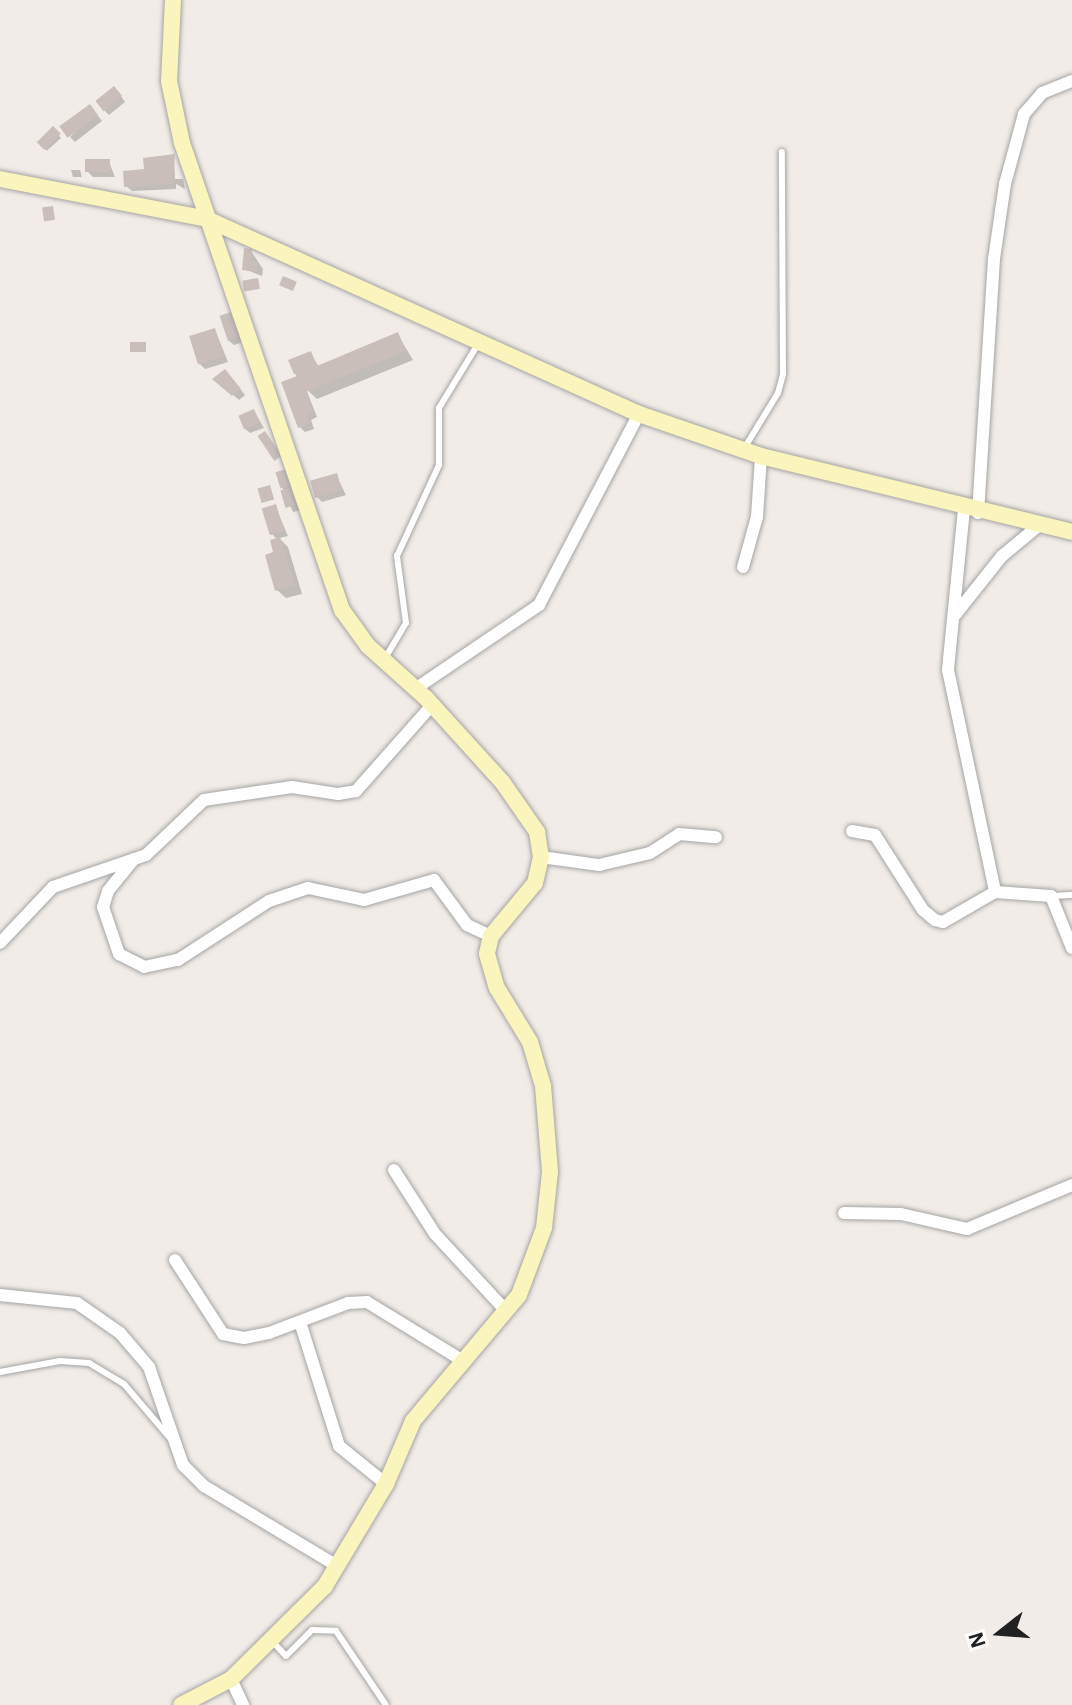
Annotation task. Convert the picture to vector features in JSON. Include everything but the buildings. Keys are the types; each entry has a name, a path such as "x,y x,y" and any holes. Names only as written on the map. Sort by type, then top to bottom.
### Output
{"street":[{"path":"173,0 169,81 182,143 332,587 355,631 432,705 525,810 541,857 535,883 491,936 487,954 491,971 530,1042 543,1086 549,1137 549,1199 544,1228 519,1295 413,1421 386,1484 337,1566 273,1642 231,1679 181,1705"},
{"path":"995,892 952,697 954,616 971,511 994,259 1005,184 1024,114 1042,93 1072,81"},
{"path":"0,179 207,219 482,340 639,414 761,456 971,511 1072,532"},
{"path":"415,689 539,605 639,414"},
{"path":"743,567 757,517 761,456"},
{"path":"954,616 1002,556 1037,527"},
{"path":"0,943 53,887 146,855 204,800 292,787 338,794 356,791 432,705"},
{"path":"852,831 875,835 923,910 935,920 943,922 995,892 1051,896 1072,948"},
{"path":"541,857 599,865 650,853 679,834 716,837"},
{"path":"134,859 108,891 103,907 119,954 144,967 178,960 269,901 308,888 364,900 422,879 434,880 467,925 491,936"},
{"path":"394,1170 435,1234 506,1311"},
{"path":"844,1213 901,1214 967,1229 1072,1185"},
{"path":"175,1260 223,1334 244,1338 367,1302 465,1362"},
{"path":"0,1295 77,1303 120,1333 149,1367 170,1438 183,1465 204,1486 337,1566"},
{"path":"300,1322 339,1446 386,1484"},
{"path":"231,1679 243,1705"}],"lane":[{"path":"743,450 778,393 783,374 782,152"},
{"path":"384,660 406,623 397,556 439,465 439,408 482,340"},
{"path":"1051,896 1072,895"},
{"path":"0,1372 60,1361 89,1363 124,1384 170,1438"},
{"path":"273,1642 286,1656 312,1630 336,1631 386,1705"}]}
